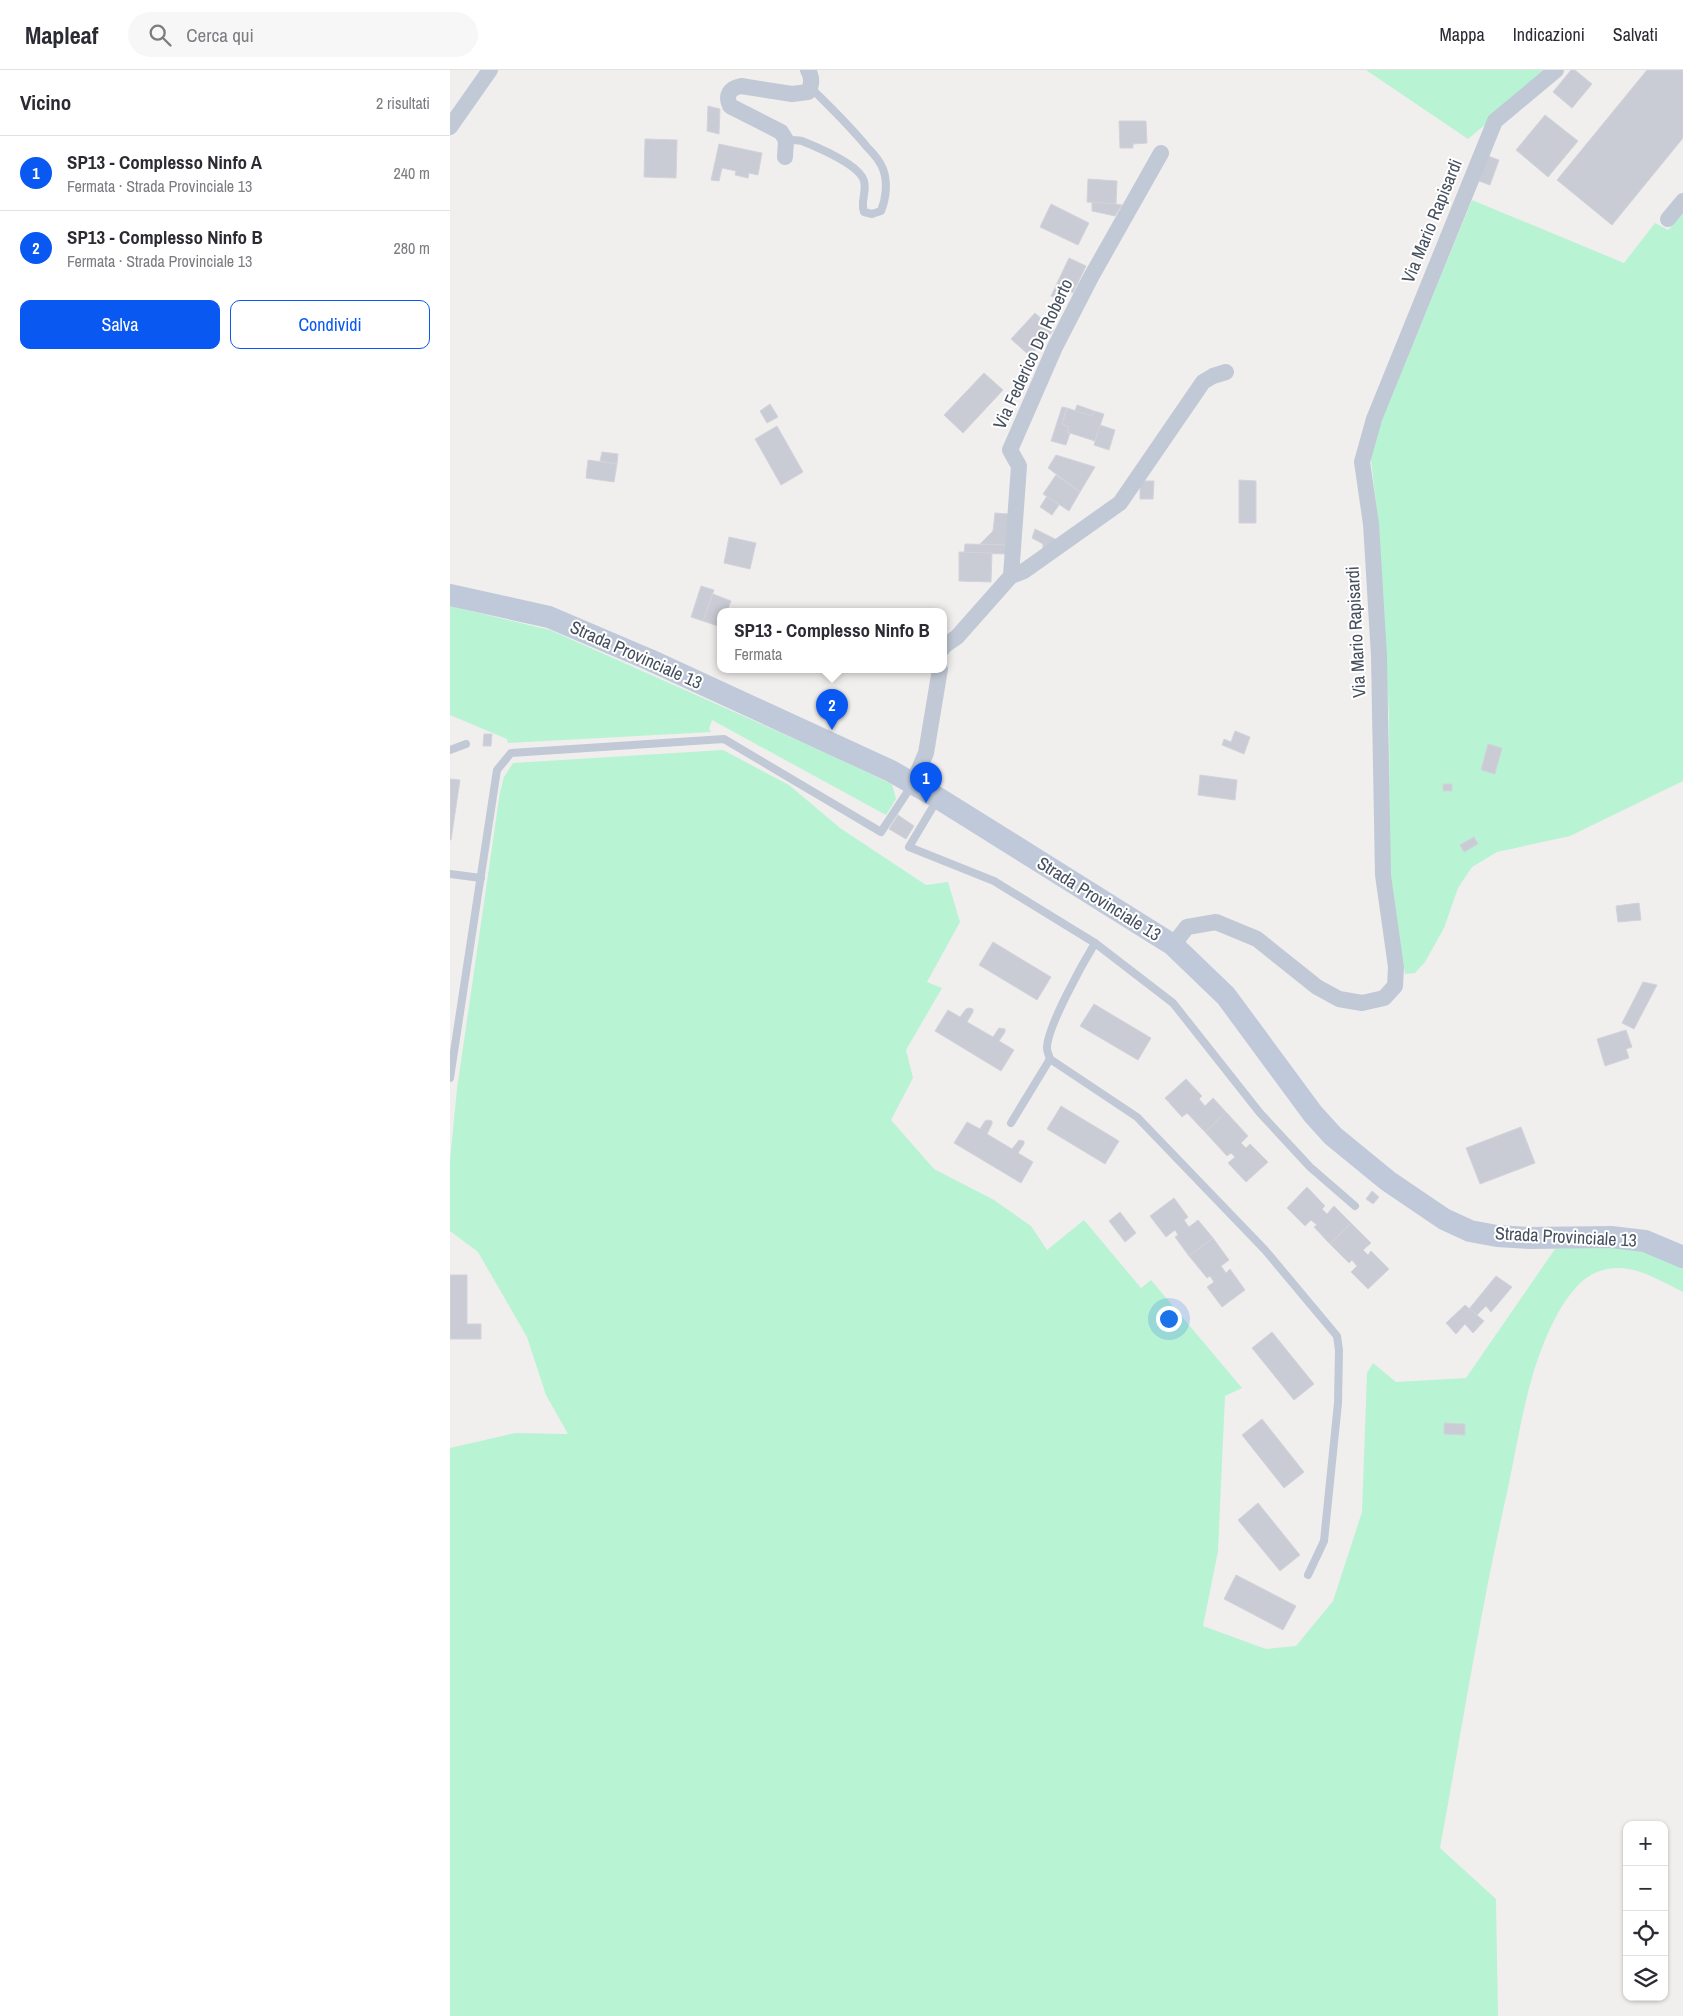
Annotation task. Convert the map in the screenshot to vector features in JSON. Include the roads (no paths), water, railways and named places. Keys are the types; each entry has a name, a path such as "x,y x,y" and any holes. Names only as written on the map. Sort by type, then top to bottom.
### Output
{"main road":[{"name":"Strada Provinciale 13","path":"450,595 549,617 650,660 891,771 938,798 1173,945 1226,996 1313,1114 1333,1136 1388,1181 1444,1219 1470,1231 1497,1236 1530,1238 1611,1237 1645,1241 1683,1257"}],"street":[{"path":"450,127 490,70"},
{"path":"786,157 786,140 781,132 730,106 729,91 734,87 741,86 799,94 808,92 811,80 808,70"},
{"name":"Via Mario Rapisardi","path":"1173,945 1187,927 1216,922 1257,939 1317,987 1339,999 1362,1003 1384,998 1395,986 1396,967 1383,875 1379,656 1371,524 1362,462 1374,419 1495,121 1556,70"},
{"name":"Via Federico De Roberto","path":"1012,576 1019,466 1010,450 1056,347 1091,277 1160,153"},
{"path":"1668,219 1683,201"},
{"path":"947,644 957,637 1012,576 1024,572 1120,503 1203,382 1212,376 1226,372"},
{"path":"913,783 926,753 939,673"}],"lane":[{"path":"786,140 800,141 850,165 864,179 865,192 862,206 864,212 872,214 881,212 886,186 883,169 876,157 846,121 810,87"},
{"path":"450,1078 498,770 511,753 724,739 881,832 913,783"},
{"path":"450,750 466,744"},
{"path":"938,798 908,847 994,881 1095,943 1173,1003 1260,1113 1310,1168 1355,1206"},
{"path":"450,874 481,878"},
{"path":"1095,943 1078,971 1050,1033 1047,1048 1050,1059 1137,1117 1265,1250 1337,1336 1339,1350 1338,1403 1324,1541 1308,1575"},
{"path":"1011,1123 1050,1059"}],"place":[{"name":"SP13 - Complesso Ninfo B","path":"832,730"},
{"name":"SP13 - Complesso Ninfo A","path":"926,803"}]}
